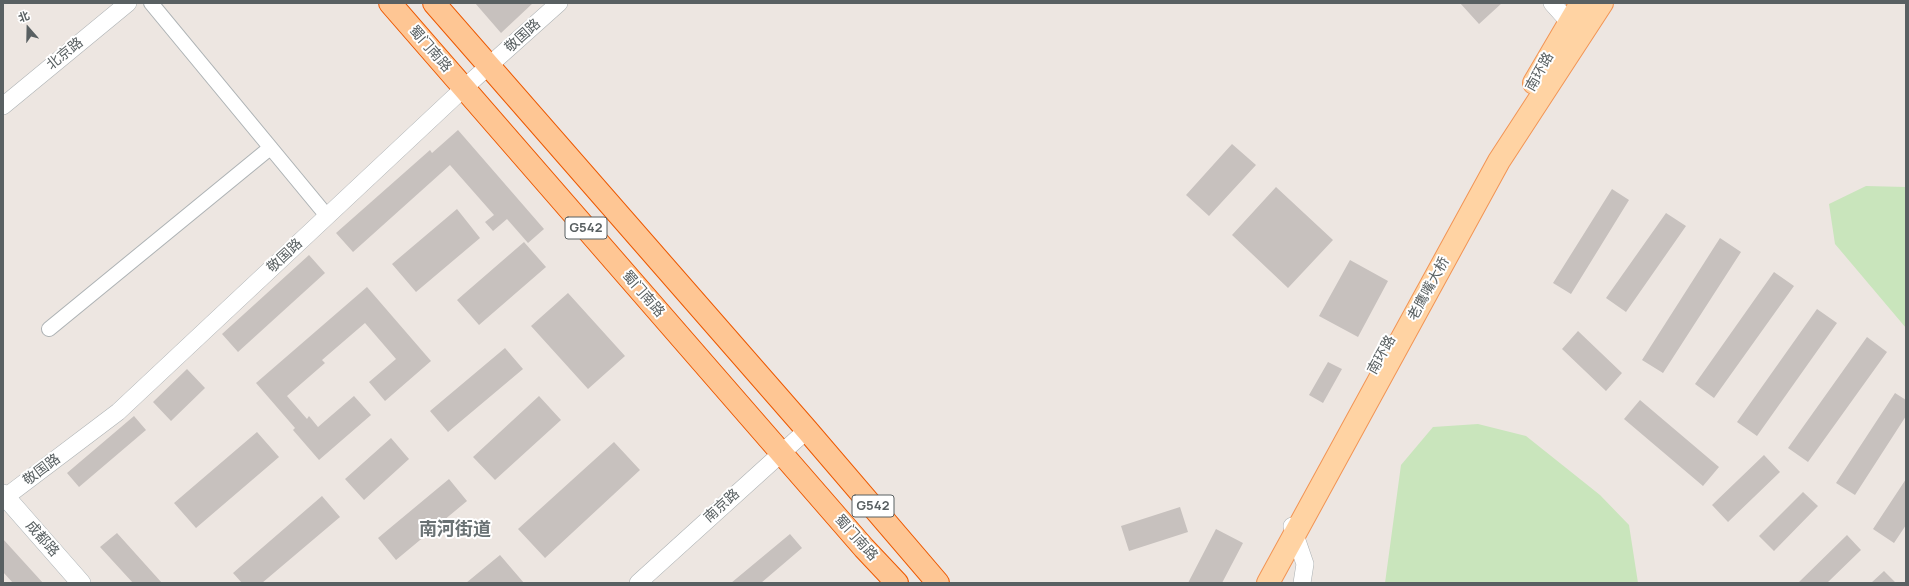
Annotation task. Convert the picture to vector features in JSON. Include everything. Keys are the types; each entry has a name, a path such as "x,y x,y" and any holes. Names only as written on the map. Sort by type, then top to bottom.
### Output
{"highway":[{"name":"蜀门南路","path":"390,3 864,548 898,583"},
{"name":"G542","path":"434,3 807,430 938,583"}],"main road":[{"name":"南环路","path":"1255,583 1293,526 1575,29 1581,3"},
{"path":"1575,29 1602,3"},
{"name":"成都路","path":"4,497 81,583"},
{"path":"1268,583 1293,526"}],"street":[{"name":"北京路","path":"3,106 128,3"},
{"path":"151,3 327,216"},
{"name":"敬国路","path":"4,497 118,412 464,88 559,3"},
{"path":"1552,3 1575,29"},
{"path":"49,329 270,148"},
{"name":"南京路","path":"638,583 807,430"},
{"path":"1293,526 1305,564 1302,583"}],"green space":[{"path":"1866,186 1906,187 1906,328 1835,244 1829,204"},
{"path":"1478,424 1526,436 1600,495 1629,525 1638,583 1385,583 1401,465 1433,427"}],"building":[{"path":"475,3 533,3 501,33"},
{"path":"1460,3 1502,3 1479,24"},
{"path":"458,130 544,229 528,243 507,219 493,231 485,222 494,215 450,165 353,252 336,233 430,150 432,153"},
{"path":"1232,144 1256,165 1209,216 1186,195"},
{"path":"1276,187 1333,240 1288,288 1232,235"},
{"path":"1612,189 1629,200 1571,294 1553,283"},
{"path":"457,209 480,238 416,292 392,264"},
{"path":"1666,213 1686,226 1626,312 1606,298"},
{"path":"1720,238 1741,252 1663,373 1642,360"},
{"path":"524,242 546,267 479,325 457,300"},
{"path":"309,255 325,273 238,352 222,334"},
{"path":"1350,260 1388,281 1358,337 1319,316"},
{"path":"1774,272 1794,286 1714,398 1695,384"},
{"path":"367,287 431,361 385,401 369,382 396,359 365,323 322,360 325,363 287,396 307,419 309,416 318,427 354,396 371,415 319,460 293,430 295,428 256,383"},
{"path":"568,293 625,356 588,389 531,326"},
{"path":"1817,309 1837,323 1757,436 1737,422"},
{"path":"1578,331 1622,373 1606,391 1562,349"},
{"path":"1867,337 1887,352 1808,462 1788,448"},
{"path":"505,348 523,369 448,432 430,411"},
{"path":"1328,362 1342,369 1323,403 1309,395"},
{"path":"187,369 205,388 171,421 153,402"},
{"path":"1895,393 1906,400 1906,416 1855,495 1836,483"},
{"path":"539,396 561,420 495,480 473,457"},
{"path":"1640,400 1719,467 1703,486 1624,419"},
{"path":"134,416 146,430 79,487 67,473"},
{"path":"257,432 279,457 196,528 174,503"},
{"path":"391,438 409,459 364,500 345,479"},
{"path":"614,442 640,470 545,558 518,529"},
{"path":"1764,455 1780,472 1728,522 1712,505"},
{"path":"449,479 467,501 396,560 378,538"},
{"path":"1906,479 1906,525 1894,543 1873,529"},
{"path":"1803,492 1818,506 1774,551 1759,536"},
{"path":"322,496 340,517 262,583 242,583 233,573"},
{"path":"1180,507 1188,532 1129,551 1121,526"},
{"path":"1216,529 1243,543 1222,583 1188,583"},
{"path":"117,533 162,583 133,583 100,547"},
{"path":"790,534 802,548 761,583 731,583"},
{"path":"1847,535 1861,550 1827,583 1798,583"},
{"path":"3,539 43,583 13,583 3,572"},
{"path":"500,555 524,583 466,583"},
{"path":"1884,571 1896,583 1871,583"}],"district":[{"name":"南河街道","path":"455,530"}]}
